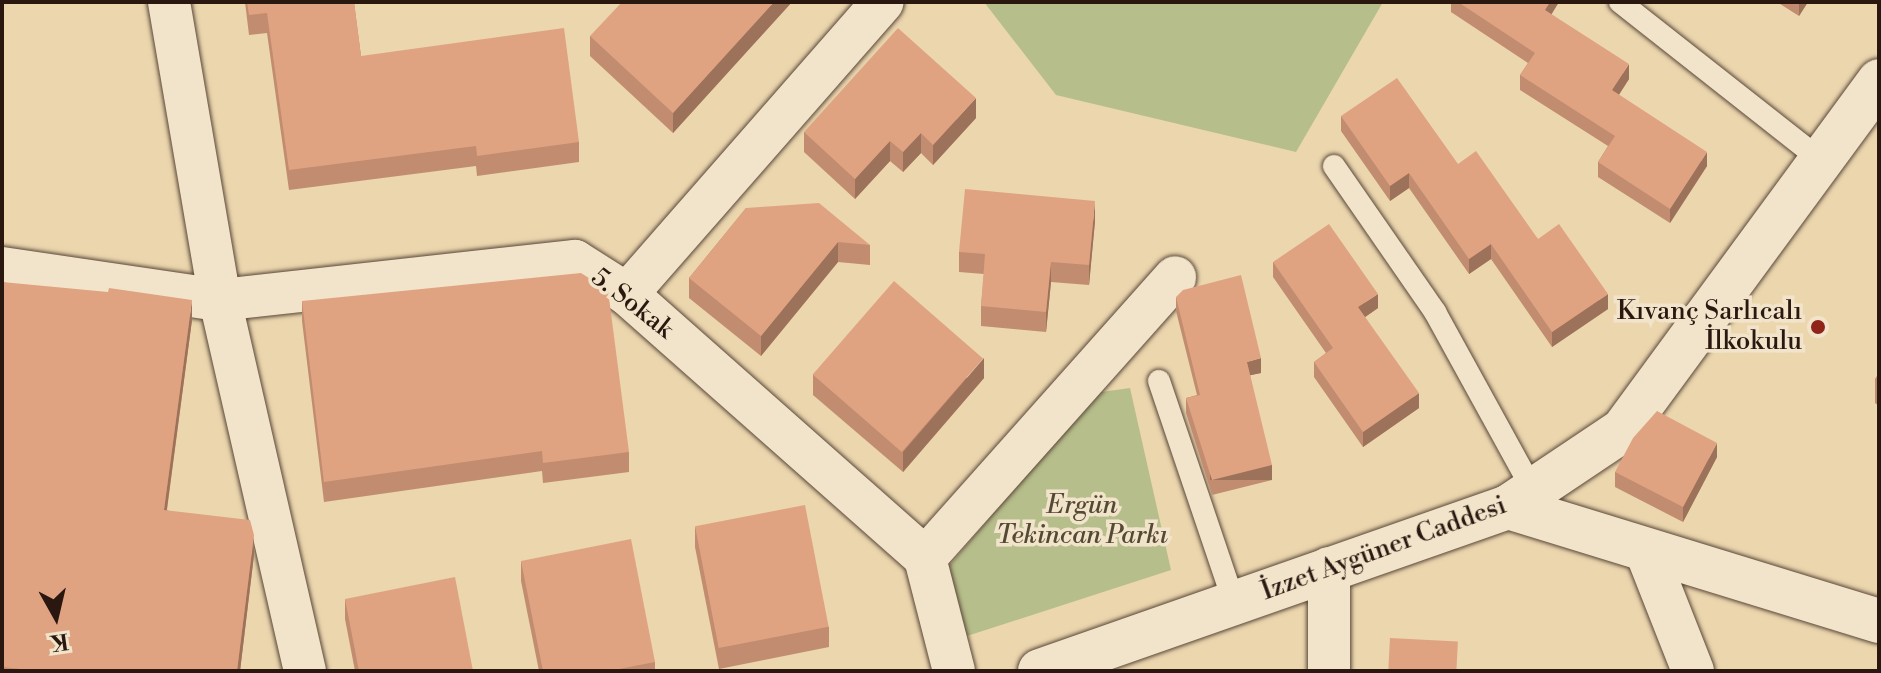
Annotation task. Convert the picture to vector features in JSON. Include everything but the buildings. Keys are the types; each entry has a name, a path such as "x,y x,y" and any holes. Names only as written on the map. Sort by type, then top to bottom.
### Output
{"street":[{"path":"169,2 220,300 305,671"},
{"path":"627,294 883,2"},
{"name":"İzzet Aygüner Caddesi","path":"1040,671 1520,499 1623,430 1879,81"},
{"name":"5. Sokak","path":"2,268 220,300 575,261 627,294 925,558"},
{"path":"954,671 925,558 1175,277"},
{"path":"1520,499 1645,549 1879,621"},
{"path":"1645,549 1693,671"},
{"path":"1329,568 1329,671"}],"lane":[{"path":"1620,2 1822,161"},
{"path":"1334,166 1435,312 1520,499"},
{"path":"1159,381 1234,603"}],"green space":[{"path":"984,2 1383,2 1296,152 1056,95"},
{"name":"Ergün Tekincan Parkı","path":"1130,388 1171,570 967,636 945,571 1094,393"}],"place":[{"name":"Kıvanç Sarlıcalı İlkokulu","path":"1818,327"}]}
